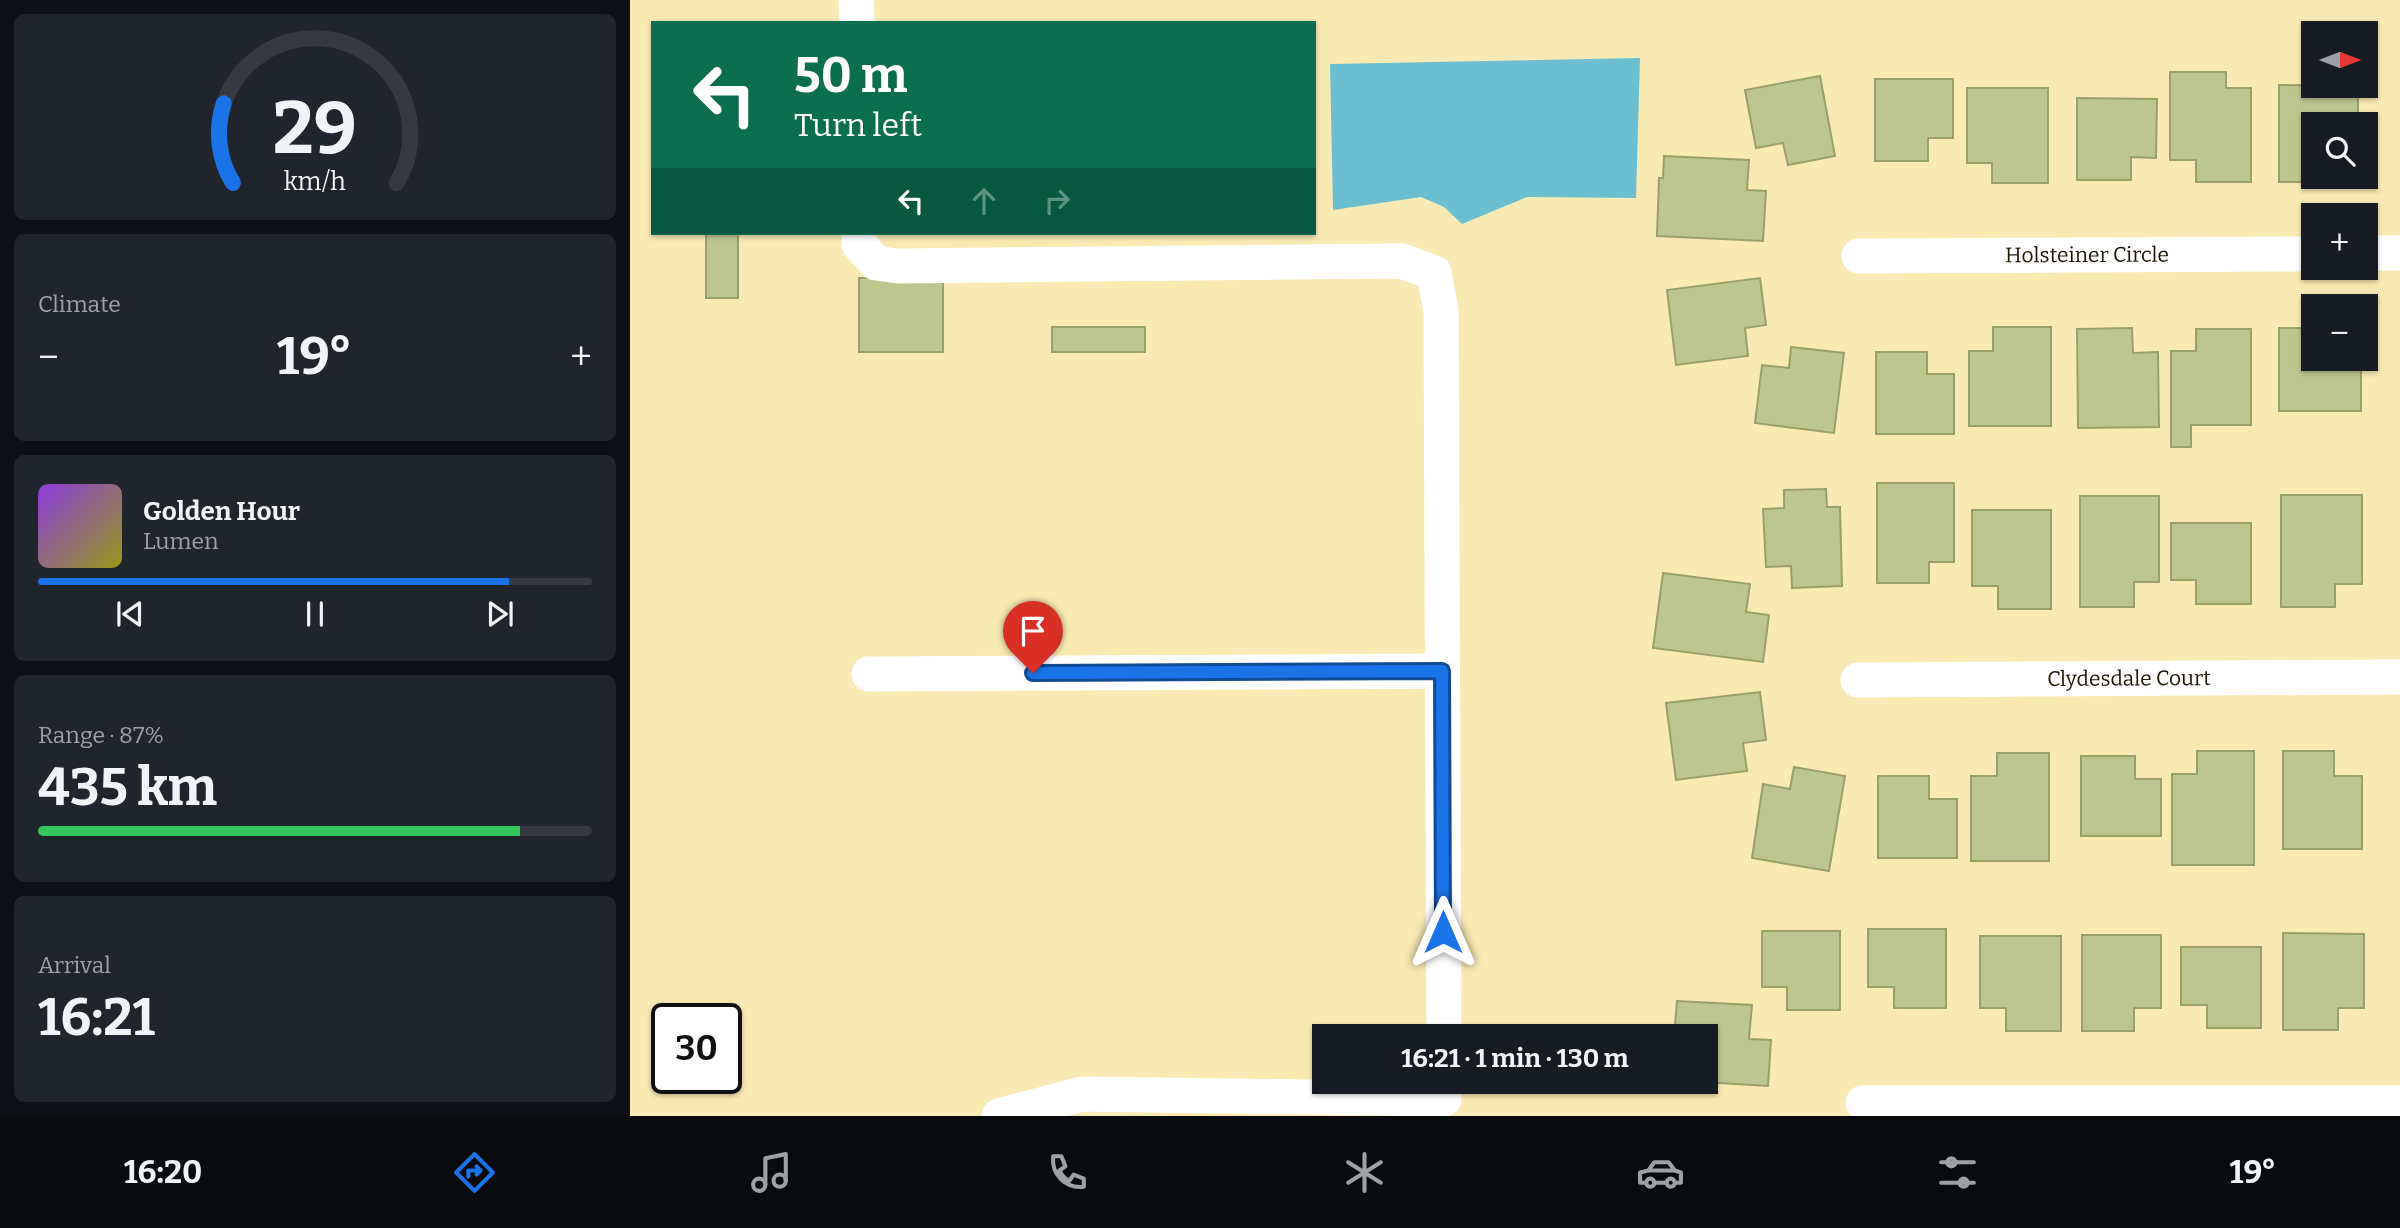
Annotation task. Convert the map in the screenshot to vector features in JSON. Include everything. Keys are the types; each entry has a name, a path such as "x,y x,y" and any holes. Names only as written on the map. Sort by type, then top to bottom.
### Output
{"street":[{"path":"856,0 857,21"},
{"path":"859,235 859,244 876,263 898,266 1402,261 1434,273 1441,310 1444,1024"},
{"path":"2378,253 2400,253"},
{"name":"Holsteiner Circle","path":"1860,256 2301,254"},
{"path":"869,674 1442,671"},
{"name":"Clydesdale Court","path":"1858,680 2400,677"},
{"path":"999,1116 1082,1094 1444,1099"},
{"path":"1863,1103 2400,1103"}],"water":[{"path":"1640,58 1636,198 1527,197 1462,224 1444,207 1421,197 1333,210 1330,64"}],"building":[{"path":"2170,72 2226,72 2226,88 2251,88 2251,182 2196,182 2196,160 2170,160"},
{"path":"1820,76 1835,156 1788,165 1783,143 1756,148 1745,90"},
{"path":"1875,79 1953,79 1953,138 1928,138 1928,161 1875,161"},
{"path":"2279,85 2301,85 2301,98 2358,98 2358,112 2301,112 2301,182 2279,182"},
{"path":"1967,88 2048,88 2048,183 1992,183 1992,163 1967,163"},
{"path":"2077,98 2157,99 2156,158 2131,157 2131,180 2077,180"},
{"path":"1664,156 1749,160 1747,190 1766,191 1763,241 1657,236 1659,178 1663,178"},
{"path":"706,235 738,235 738,298 706,298"},
{"path":"859,278 943,278 943,352 859,352"},
{"path":"1760,278 1766,325 1745,328 1748,356 1676,365 1667,290"},
{"path":"1052,327 1145,327 1145,352 1052,352"},
{"path":"1993,327 2051,327 2051,426 1969,426 1969,351 1993,351"},
{"path":"2132,328 2133,353 2158,352 2159,427 2078,428 2077,329"},
{"path":"2279,328 2301,328 2301,371 2361,371 2361,411 2279,411"},
{"path":"2196,329 2251,329 2251,425 2191,425 2191,447 2171,447 2171,351 2196,351"},
{"path":"1791,347 1844,353 1834,433 1755,423 1762,365 1789,368"},
{"path":"1876,352 1927,352 1927,374 1954,374 1954,434 1876,434"},
{"path":"1877,483 1954,483 1954,562 1929,562 1929,583 1877,583"},
{"path":"1826,489 1827,507 1840,507 1842,586 1792,588 1791,566 1766,567 1763,509 1784,508 1784,490"},
{"path":"2281,495 2362,495 2362,584 2335,584 2335,607 2281,607"},
{"path":"2080,496 2159,496 2159,582 2134,582 2134,607 2080,607"},
{"path":"1972,510 2051,510 2051,609 1998,609 1998,586 1972,586"},
{"path":"2171,523 2251,523 2251,604 2196,604 2196,580 2171,580"},
{"path":"1663,573 1750,584 1746,612 1769,615 1763,662 1653,648"},
{"path":"1760,692 1766,740 1743,743 1747,771 1676,780 1666,703"},
{"path":"2197,751 2254,751 2254,865 2172,865 2172,774 2197,774"},
{"path":"2283,751 2334,751 2334,776 2362,776 2362,849 2283,849"},
{"path":"1997,753 2049,753 2049,861 1971,861 1971,776 1997,776"},
{"path":"2081,756 2135,756 2135,779 2161,779 2161,836 2081,836"},
{"path":"1794,767 1845,776 1829,871 1752,858 1763,784 1790,789"},
{"path":"1878,776 1929,776 1929,799 1957,799 1957,858 1878,858"},
{"path":"1868,929 1946,929 1946,1008 1894,1008 1894,987 1868,987"},
{"path":"1762,931 1840,931 1840,1010 1787,1010 1787,987 1762,987"},
{"path":"2283,933 2364,934 2364,1008 2338,1008 2338,1030 2283,1030"},
{"path":"2082,935 2161,935 2161,1008 2134,1008 2134,1031 2082,1031"},
{"path":"1980,936 2061,936 2061,1031 2006,1031 2006,1008 1980,1008"},
{"path":"2181,947 2261,947 2261,1028 2207,1028 2207,1005 2181,1005"},
{"path":"1677,1001 1752,1005 1749,1039 1771,1040 1768,1086 1718,1083 1718,1024 1675,1024"}],"route":[{"path":"1033,673 1442,671 1443,932"}]}
